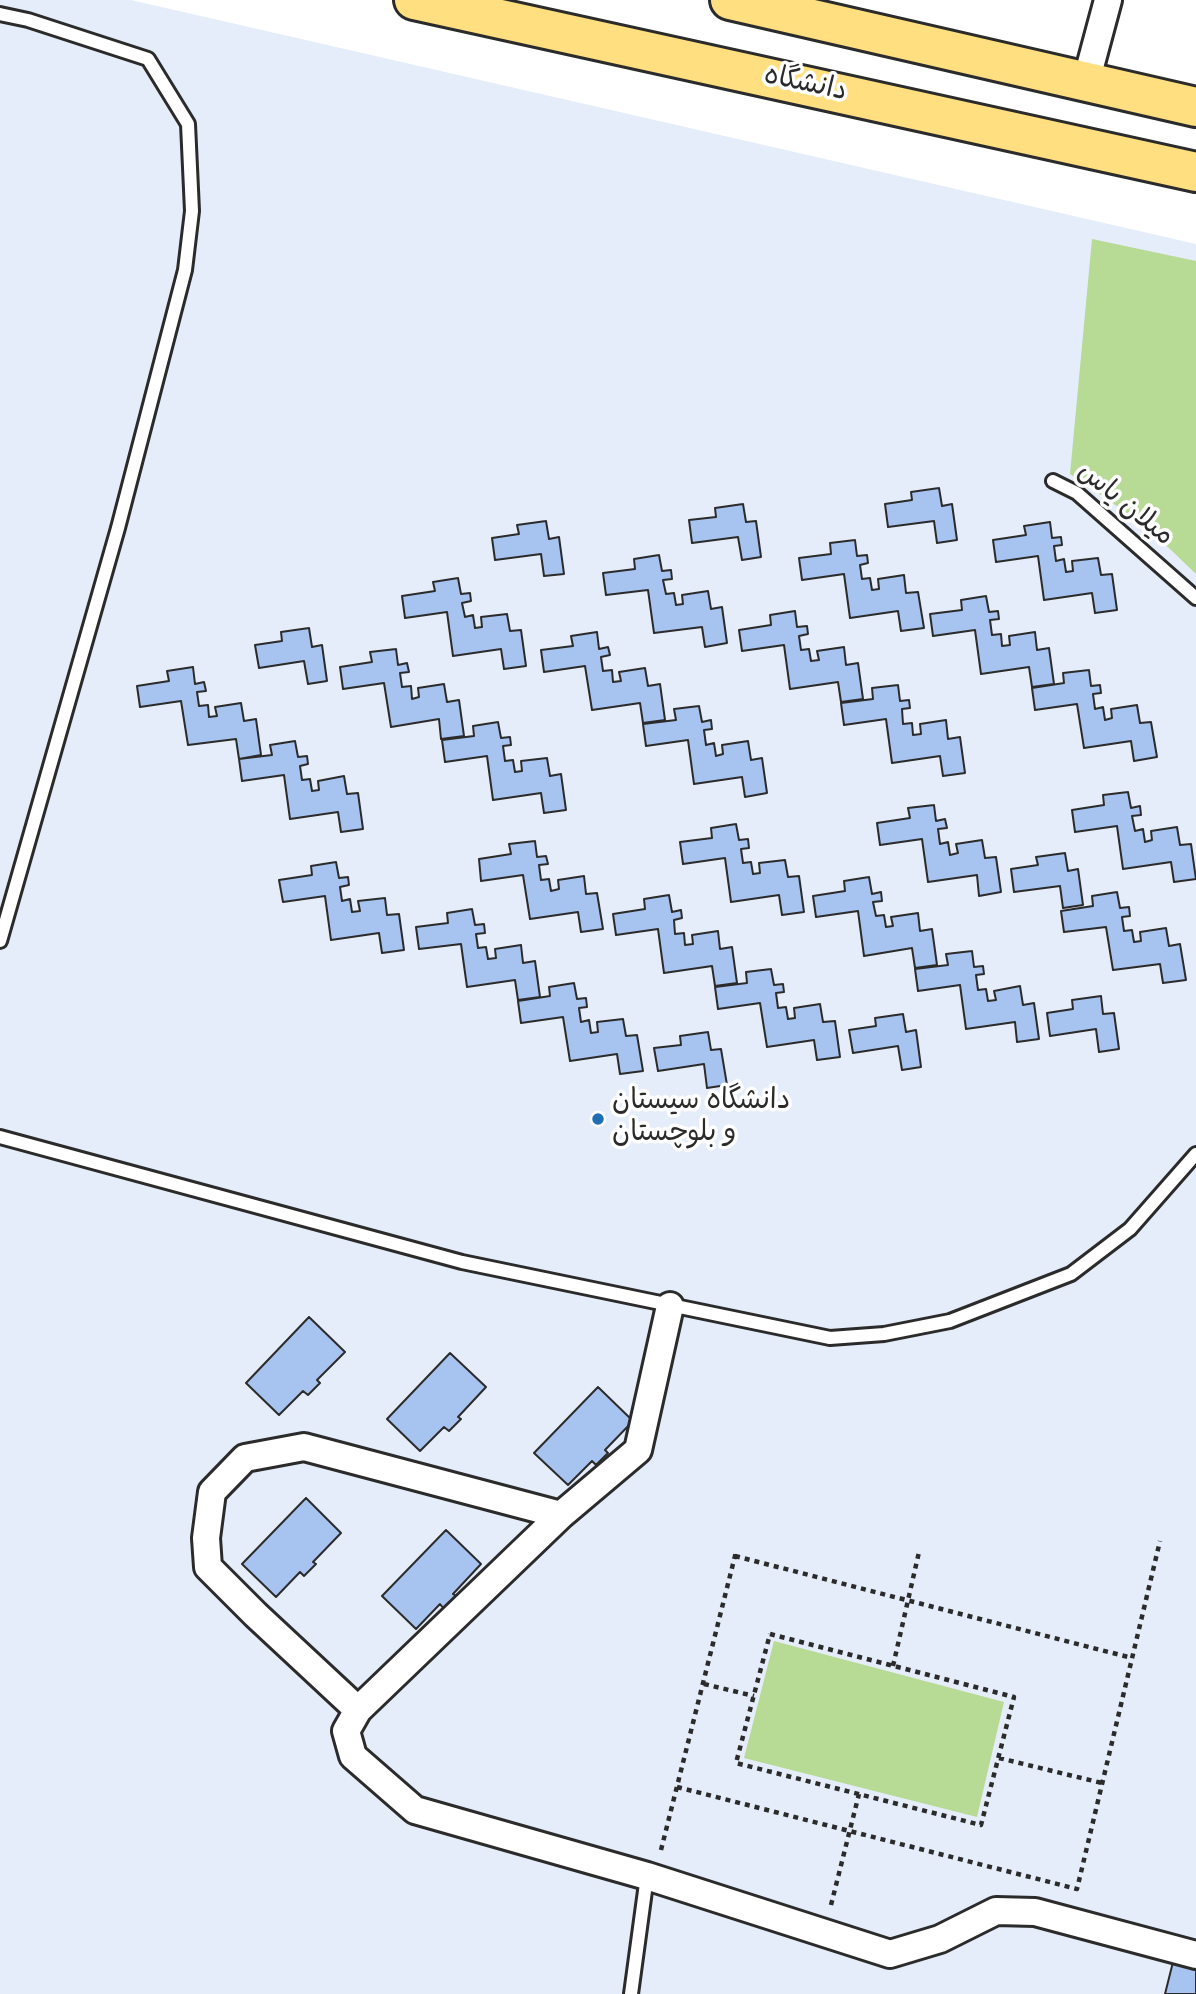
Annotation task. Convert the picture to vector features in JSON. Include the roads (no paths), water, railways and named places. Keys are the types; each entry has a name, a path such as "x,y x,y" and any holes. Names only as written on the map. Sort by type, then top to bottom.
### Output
{"main road":[{"name":"دانشگاه","path":"414,0 513,11 1196,172"},
{"path":"730,0 1196,107"}],"street":[{"path":"1086,82 1108,0"},
{"path":"670,1306 638,1450 561,1516 358,1710 346,1731 353,1756 415,1810 651,1877 890,1954 940,1939 996,1910 1035,1912 1196,1955"},
{"path":"358,1710 208,1567 206,1538 212,1492 245,1458 304,1447 561,1516"}],"lane":[{"path":"0,14 28,20 148,59 188,124 192,211 185,270 128,487 0,942"},
{"name":"میلان یاس","path":"1053,481 1077,493 1196,598"},
{"path":"0,1137 462,1262 830,1338 884,1334 950,1321 1071,1274 1130,1229 1196,1154"},
{"path":"631,1994 651,1877"}],"place":[{"name":"دانشگاه سیستان و بلوچستان","path":"598,1119"}]}
